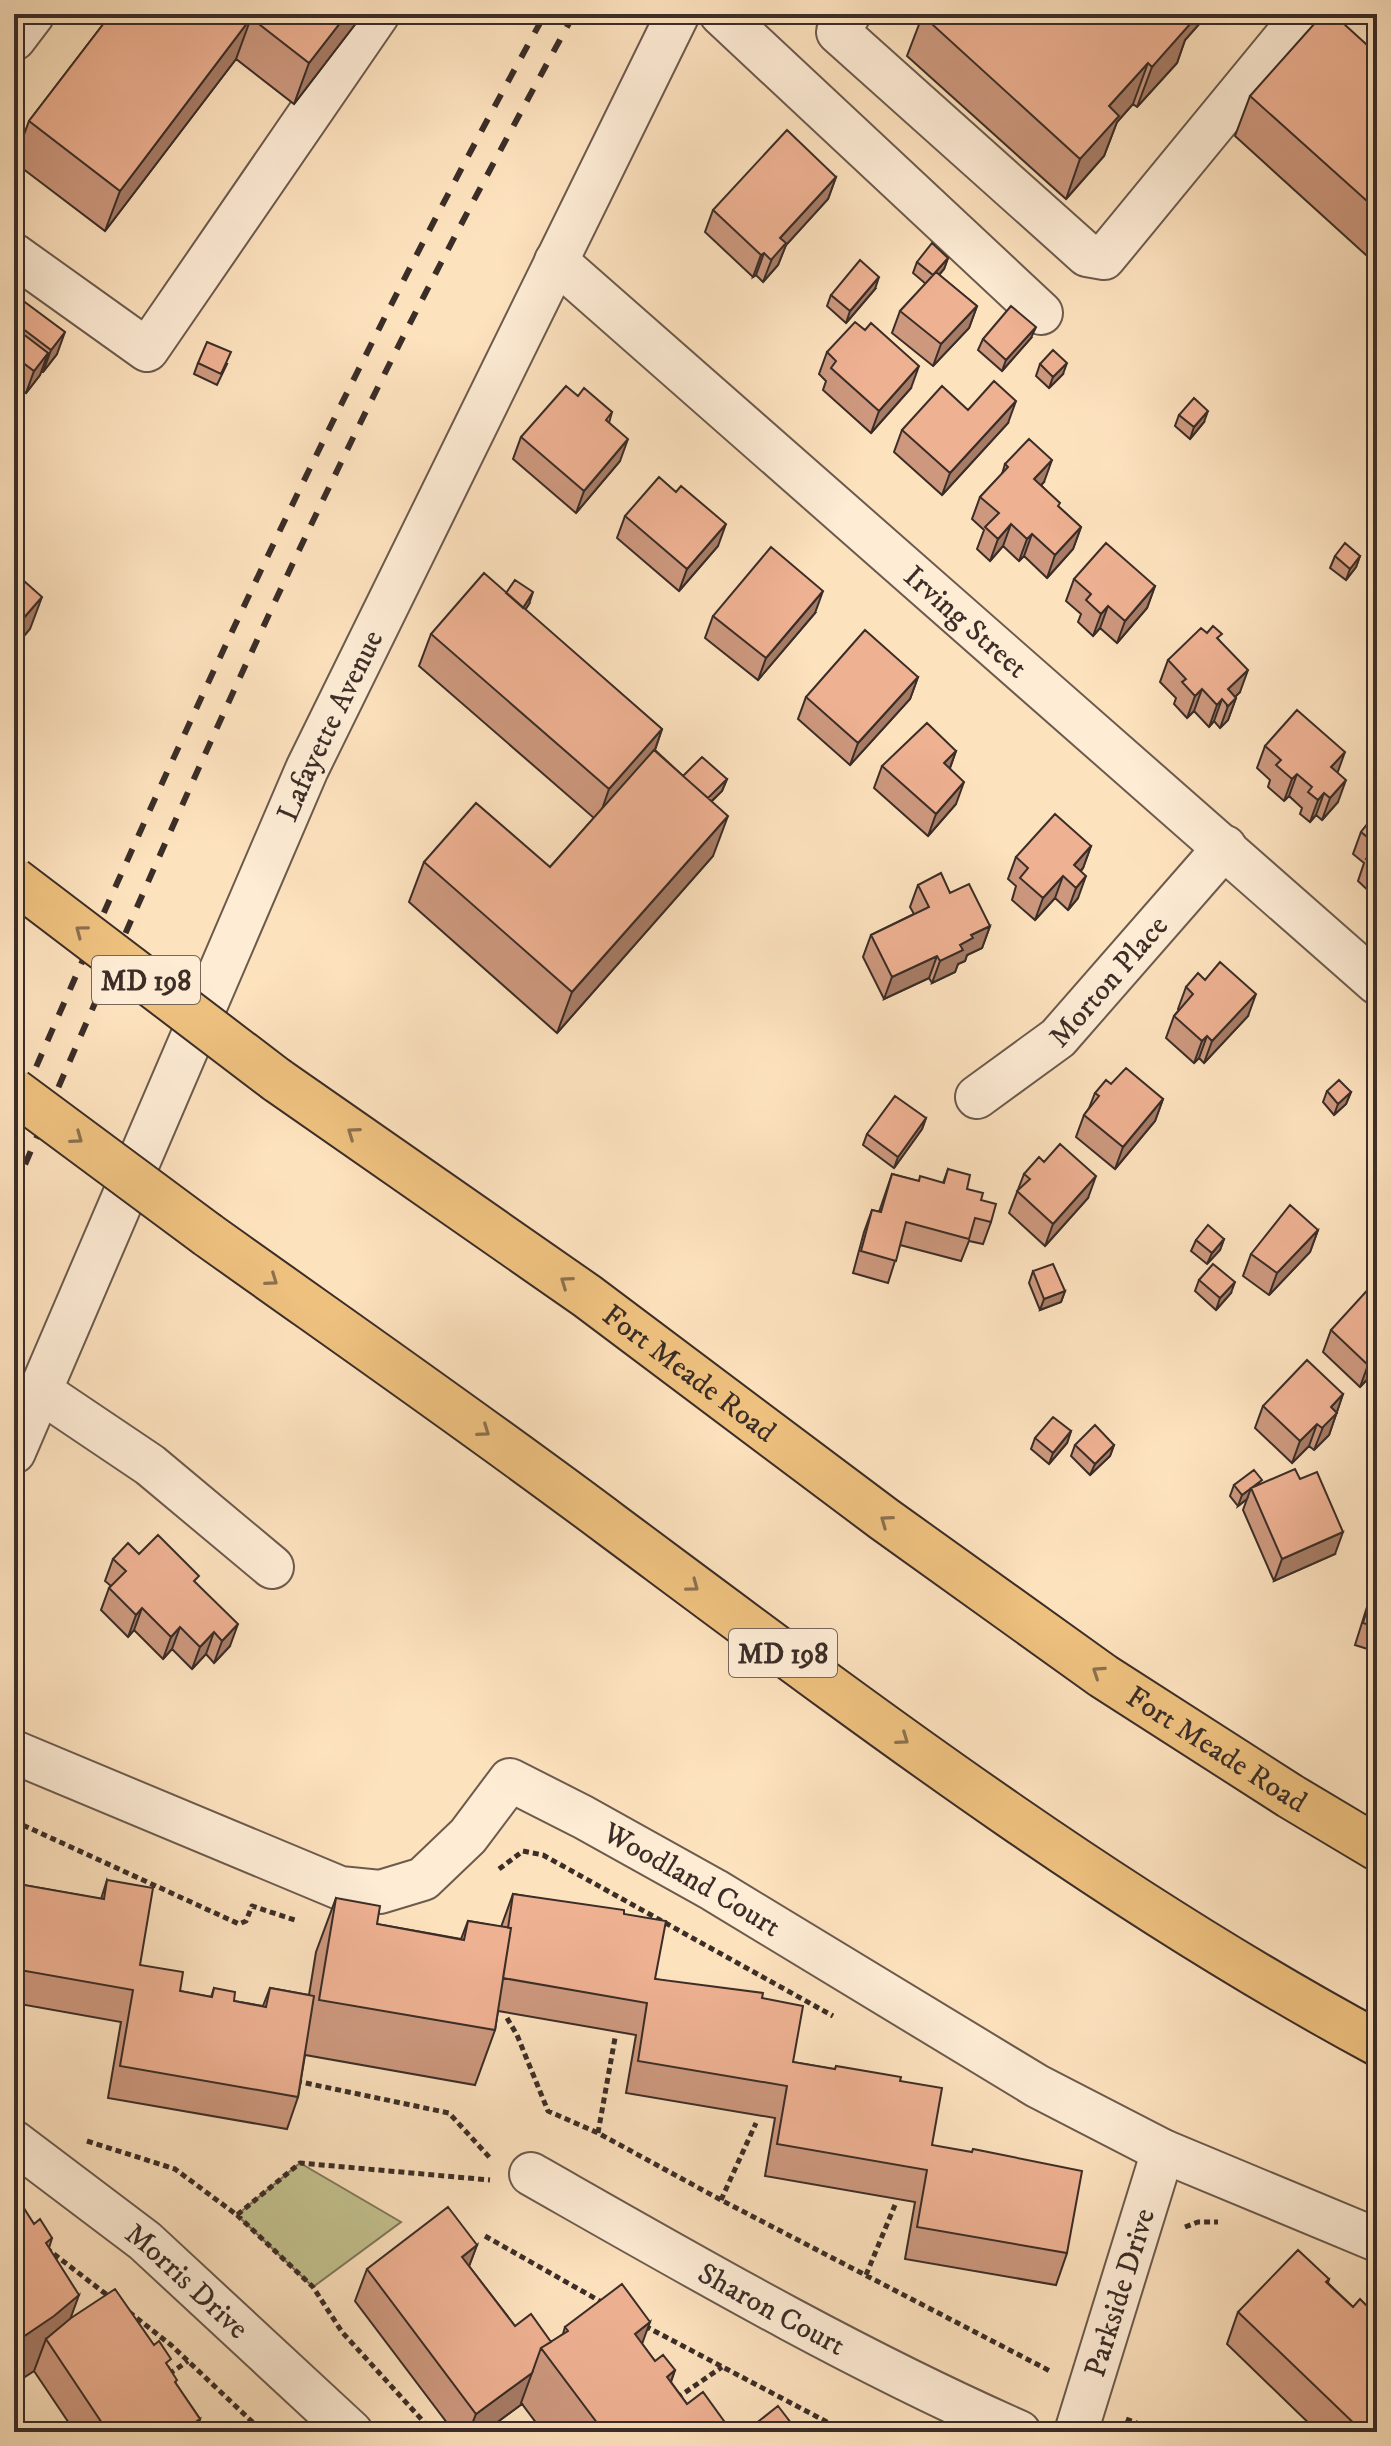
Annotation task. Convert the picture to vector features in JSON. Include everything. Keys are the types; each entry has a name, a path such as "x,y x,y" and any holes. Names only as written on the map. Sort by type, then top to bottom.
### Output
{"main road":[{"name":"Fort Meade Road","path":"14,880 277,1080 587,1296 884,1519 1103,1676 1377,1848"},
{"name":"MD 198","path":"14,1091 999,1808 1154,1911 1377,2043"}],"street":[{"path":"14,39 33,14"},
{"path":"14,255 147,350 378,14"},
{"name":"Lafayette Avenue","path":"14,1452 307,769 678,14"},
{"path":"721,14 1041,313"},
{"path":"849,14 838,32 1087,255 1104,258 1298,22 1289,14"},
{"name":"Irving Street","path":"556,261 1377,983"},
{"name":"Morton Place","path":"977,1097 1058,1038 1225,847"},
{"path":"40,1391 150,1465 272,1567"},
{"name":"Woodland Court","path":"14,1752 340,1888 380,1892 423,1879 468,1836 510,1780 714,1890 1037,2086 1163,2151 1377,2240"},
{"name":"Morris Drive","path":"14,2142 145,2241 351,2432"},
{"name":"Parkside Drive","path":"1076,2432 1163,2151"},
{"name":"Sharon Court","path":"516,2173 858,2354 1019,2432"}],"path":[{"path":"14,1821 239,1924 246,1921 252,1906 308,1923"},
{"path":"499,1869 523,1851 543,1855 835,2018"},
{"path":"507,2018 548,2111 598,2133 1051,2371 1060,2371"},
{"path":"598,2133 615,2038"},
{"path":"237,2215 300,2163 497,2180 516,2173 449,2113 292,2080"},
{"path":"721,2200 756,2123"},
{"path":"80,2139 175,2169 237,2215 313,2287 342,2332 433,2432"},
{"path":"866,2275 895,2205"},
{"path":"1184,2228 1198,2222 1216,2222 1231,2227"},
{"path":"485,2236 609,2305"},
{"path":"35,2239 113,2300"},
{"path":"54,2272 67,2264"},
{"path":"125,2309 188,2361 263,2432"},
{"path":"636,2321 846,2432"},
{"path":"166,2377 188,2361"},
{"path":"673,2401 722,2367"},
{"path":"1124,2412 1126,2419 1161,2432"}],"shaded area":[{"path":"300,2163 401,2222 313,2287 237,2215"}],"building":[{"path":"111,14 347,14 309,63 251,18 120,191 29,121"},
{"path":"923,14 1186,14 1184,16 1191,23 1152,67 1148,63 1109,106 1119,116 1080,159"},
{"path":"1323,14 1333,14 1377,54 1377,210 1250,96"},
{"path":"787,130 836,177 780,238 786,243 771,260 764,253 761,255 713,210"},
{"path":"932,243 948,258 933,275 917,262"},
{"path":"860,260 879,277 850,311 831,295"},
{"path":"936,272 977,306 941,344 900,311"},
{"path":"14,294 65,332 51,350 14,322"},
{"path":"1011,306 1036,327 1006,360 983,339"},
{"path":"855,322 865,330 871,323 919,366 879,411 831,368 836,361 827,352"},
{"path":"14,327 48,353 34,371 14,356"},
{"path":"207,342 231,352 221,374 198,363"},
{"path":"1053,350 1067,363 1053,377 1040,364"},
{"path":"994,381 1016,401 950,473 902,430 942,386 968,410"},
{"path":"566,386 578,396 584,388 612,412 606,420 628,439 584,491 521,437"},
{"path":"1194,398 1208,411 1194,427 1179,415"},
{"path":"1029,439 1052,460 1034,479 1081,527 1055,555 1032,534 1027,539 1011,524 998,539 985,527 999,513 980,497"},
{"path":"659,477 676,492 681,486 726,524 687,569 625,516"},
{"path":"1106,543 1155,586 1125,621 1108,606 1101,614 1086,600 1091,594 1074,579"},
{"path":"1345,543 1360,556 1350,569 1335,556"},
{"path":"771,547 823,591 766,658 713,616"},
{"path":"14,572 42,597 14,629"},
{"path":"484,573 662,729 609,789 431,634"},
{"path":"515,580 533,592 523,608 506,593"},
{"path":"1213,626 1222,634 1217,638 1248,670 1228,689 1236,698 1228,706 1222,699 1217,705 1202,689 1195,696 1182,682 1186,679 1168,660 1201,628 1207,633"},
{"path":"865,630 918,677 858,743 806,697"},
{"path":"1297,710 1345,752 1331,767 1346,780 1330,798 1324,793 1318,800 1308,792 1312,787 1297,774 1292,779 1276,765 1281,760 1265,746"},
{"path":"927,723 956,751 944,763 964,782 936,814 882,766"},
{"path":"654,750 728,816 572,992 424,862 476,803 550,867"},
{"path":"702,757 727,779 708,798 683,776"},
{"path":"1377,812 1377,845 1361,832"},
{"path":"1055,814 1091,846 1074,865 1086,876 1076,888 1063,876 1043,898 1020,878 1028,868 1016,857"},
{"path":"1377,846 1377,869 1366,859"},
{"path":"941,873 950,893 969,884 990,926 971,935 973,938 960,945 963,950 940,961 937,956 892,977 871,935 929,907 918,885"},
{"path":"1220,962 1256,994 1212,1041 1207,1036 1202,1041 1174,1016 1193,994 1186,987 1198,973 1205,980"},
{"path":"1126,1068 1163,1099 1123,1147 1084,1115 1099,1096 1095,1093 1106,1080 1111,1084"},
{"path":"1339,1080 1351,1092 1338,1104 1327,1091"},
{"path":"895,1096 926,1118 898,1157 867,1134"},
{"path":"1060,1144 1096,1176 1053,1224 1017,1191 1030,1179 1024,1174 1039,1157 1044,1162"},
{"path":"948,1169 970,1175 967,1189 983,1193 981,1200 996,1204 991,1222 975,1218 969,1239 906,1222 896,1261 861,1251 872,1210 881,1212 892,1174 919,1181 920,1176 944,1183"},
{"path":"1290,1205 1318,1230 1277,1273 1251,1254"},
{"path":"1208,1225 1224,1239 1212,1253 1196,1240"},
{"path":"1053,1264 1065,1291 1044,1299 1033,1271"},
{"path":"1213,1264 1235,1282 1220,1298 1199,1280"},
{"path":"1373,1284 1377,1288 1377,1355 1368,1365 1331,1330"},
{"path":"1307,1360 1343,1394 1331,1407 1337,1413 1322,1428 1317,1424 1300,1441 1263,1406"},
{"path":"1053,1417 1071,1431 1053,1453 1035,1438"},
{"path":"1095,1425 1114,1445 1095,1464 1075,1445"},
{"path":"1295,1469 1300,1479 1317,1472 1343,1532 1282,1559 1251,1488"},
{"path":"1254,1470 1262,1480 1242,1495 1234,1485"},
{"path":"158,1535 199,1576 194,1581 238,1624 222,1641 214,1632 200,1647 180,1627 171,1637 142,1608 136,1615 109,1588 126,1571 113,1559 128,1543 139,1554"},
{"path":"1377,1577 1377,1627 1363,1623"},
{"path":"14,1863 21,1865 18,1884 104,1899 107,1880 153,1888 140,1965 183,1972 180,1991 212,1997 214,1988 235,1992 234,2001 266,2007 270,1988 314,1996 298,2097 120,2066 133,1990 14,1969"},
{"path":"513,1894 624,1910 624,1914 666,1921 655,1979 763,1993 762,1998 803,2006 793,2062 901,2077 900,2081 942,2088 932,2145 972,2152 973,2149 1082,2171 1067,2253 917,2227 927,2170 777,2144 787,2086 638,2061 647,2003 503,1978"},
{"path":"336,1898 380,1906 377,1924 464,1940 468,1921 511,1928 495,2030 319,2000"},
{"path":"14,2198 34,2224 40,2219 52,2238 46,2243 79,2295 14,2343"},
{"path":"448,2207 477,2245 462,2257 515,2326 531,2314 551,2342 541,2348 532,2373 476,2414 367,2269"},
{"path":"1298,2250 1353,2307 1360,2299 1376,2315 1369,2323 1377,2332 1377,2421 1367,2432 1363,2432 1238,2312"},
{"path":"622,2284 650,2322 635,2334 655,2361 663,2355 675,2370 667,2377 687,2404 703,2392 729,2428 723,2432 604,2432 541,2348 568,2331 565,2327"},
{"path":"115,2289 154,2345 159,2341 171,2359 166,2363 177,2380 175,2382 200,2419 180,2432 108,2432 46,2339"},
{"path":"778,2406 798,2432 745,2432"}],"railway":[{"path":"14,1118 137,838 266,560 401,285 545,14"},
{"path":"14,1190 191,785 283,584 426,292 574,14"}]}
